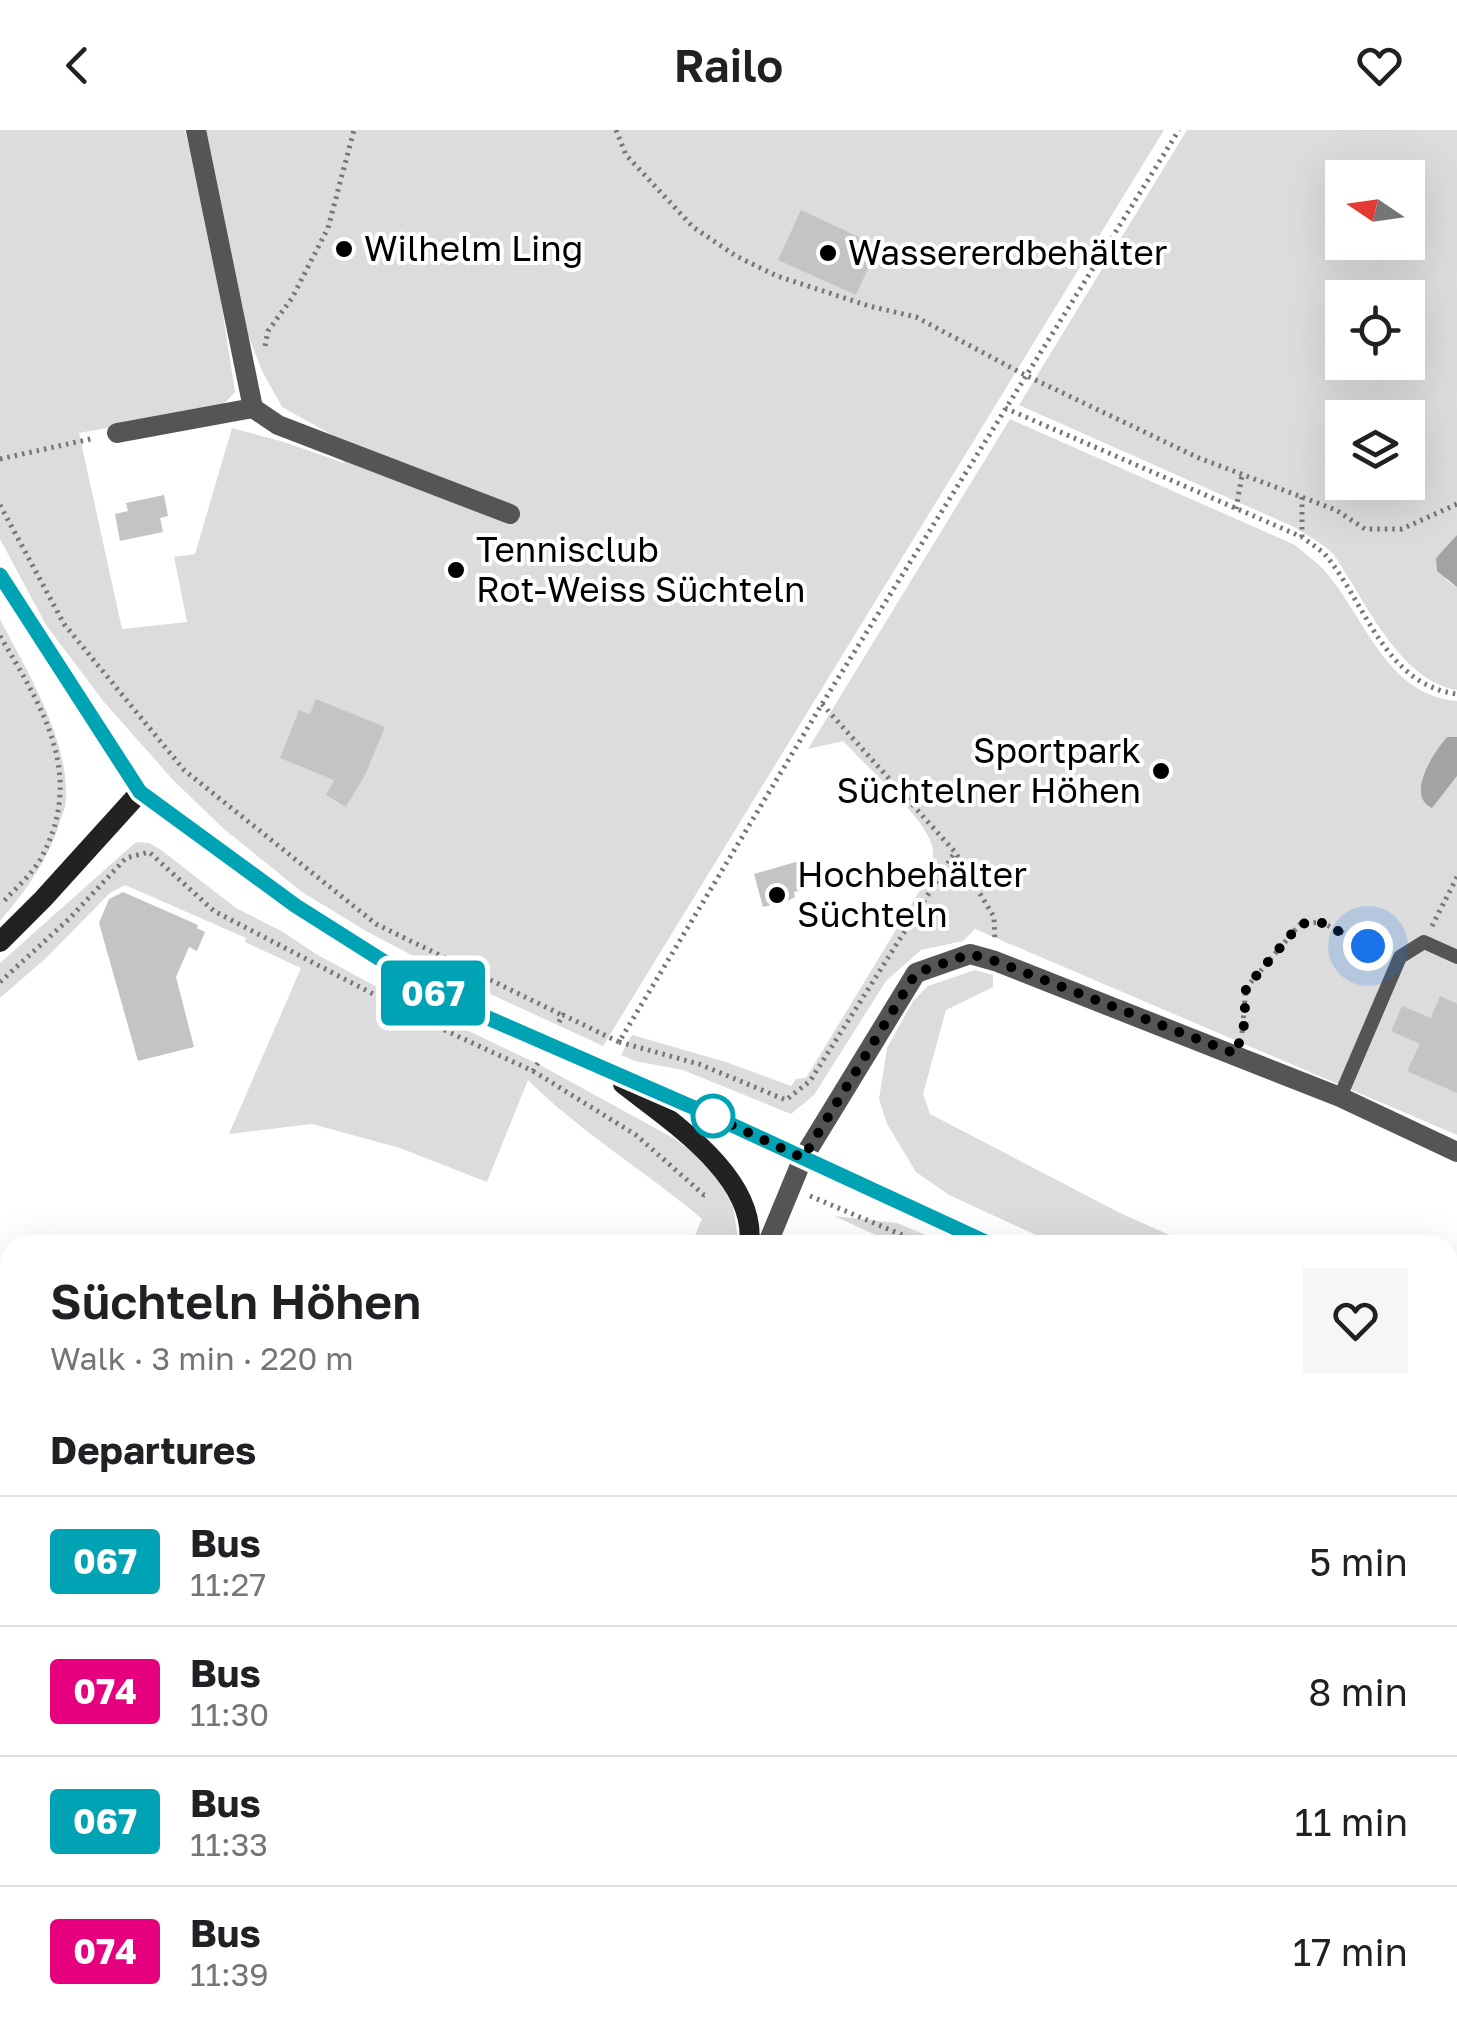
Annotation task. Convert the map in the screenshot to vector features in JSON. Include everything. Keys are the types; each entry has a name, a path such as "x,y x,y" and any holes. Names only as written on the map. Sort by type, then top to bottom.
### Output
{"main road":[{"path":"0,575 140,792 296,906 440,997 970,1235"},
{"path":"0,942 140,792"},
{"path":"602,1068 706,1150 734,1186 750,1235"}],"street":[{"path":"196,130 253,408 278,425 510,514"},
{"path":"117,433 253,408"},
{"path":"770,1235 803,1158 916,973 970,954 1236,1054 1457,1152"}],"lane":[{"path":"1340,1097 1400,957 1424,942 1457,957"}],"path":[{"path":"264,350 268,331 292,298 328,228 354,130"},
{"path":"616,130 626,155 693,227 736,256 778,276 916,317 1025,375 1199,458 1336,510 1365,529 1402,530 1457,504"},
{"path":"619,1042 822,704 1180,130"},
{"path":"1006,408 1302,538 1332,562 1376,634 1407,673 1434,689 1457,694"},
{"path":"0,458 117,433"},
{"path":"1236,509 1242,476"},
{"path":"1302,497 1302,538"},
{"path":"0,506 64,624 184,770 376,924 619,1042 699,1064 786,1100 810,1081 955,852"},
{"path":"0,636 51,732 62,778 57,824 38,864 0,906"},
{"path":"822,704 955,852 994,917 995,961"},
{"path":"0,982 69,919 126,858 149,852 214,910 425,1021 533,1071 562,1015"},
{"path":"1424,942 1457,878"},
{"path":"1236,1054 1244,1025 1246,988 1300,924 1320,922 1400,957"}],"shaded area":[{"path":"0,130 185,130 207,211 235,392 221,407 79,433 122,629 187,622 174,557 195,554 232,428 344,463 336,437 282,407 262,371 248,335 204,130 1164,130 603,1046 447,974 302,892 224,829 174,781 104,702 46,625 0,539"},
{"path":"1187,130 1457,130 1457,535 1436,559 1446,580 1457,587 1457,690 1439,685 1408,662 1381,630 1335,557 1294,527 1019,405"},
{"name":"Sportpark Süchtelner Höhen","path":"1010,419 1295,545 1325,571 1395,669 1412,685 1433,696 1457,701 1457,737 1447,737 1432,807 1457,776 1457,1135 975,929 963,941 921,950 886,981 814,1095 791,1114 683,1070 621,1055 632,1035 726,1062 791,1086 796,1079 806,1078 931,872 933,856 930,840 915,817 843,741 808,749"},
{"path":"1457,535 1457,587 1437,571 1436,558"},
{"path":"0,619 54,729 66,800 43,862 0,921"},
{"path":"1447,737 1457,737 1457,776 1432,808 1424,802 1421,784 1429,763"},
{"path":"136,842 149,843 236,908 316,954 542,1066 675,1139 716,1175 733,1207 737,1235 695,1235 702,1219 528,1080 487,1182 400,1148 312,1124 229,1134 301,968 245,942 246,938 125,885 110,893 0,998 0,963"},
{"path":"975,970 993,975 993,987 946,1010 923,1094 930,1114 1170,1235 1036,1235 949,1195 916,1172 887,1124 879,1099 887,1048 913,1001 928,986"},
{"path":"834,1216 897,1223 925,1235 876,1235"}],"building":[{"name":"Wassererdbehälter","path":"801,210 878,246 856,295 778,260"},
{"path":"164,495 168,516 160,518 163,532 120,541 115,514 128,511 126,503"},
{"path":"316,699 385,727 366,773 346,807 326,795 334,780 280,758 299,710 310,714"},
{"name":"Hochbehälter Süchteln","path":"799,861 806,889 794,892 795,897 788,901 763,907 754,874"},
{"path":"123,892 198,925 205,932 197,951 189,947 176,977 194,1047 138,1061 99,923 109,899"},
{"path":"1440,996 1457,1004 1457,1093 1407,1071 1420,1044 1391,1031 1402,1006 1431,1018"}],"bus line":[{"name":"067","path":"0,575 140,792 296,906 440,997 706,1113 970,1235"}],"place":[{"name":"Wilhelm Ling","path":"344,249"},
{"name":"Wassererdbehälter","path":"828,253"},
{"name":"Tennisclub Rot-Weiss Süchteln","path":"456,570"},
{"name":"Sportpark Süchtelner Höhen","path":"1161,771"},
{"name":"Hochbehälter Süchteln","path":"777,895"}],"route":[{"path":"713,1116 706,1113 803,1158 916,973 970,954 1236,1054 1244,1025 1246,988 1300,924 1320,922 1368,946"}]}
